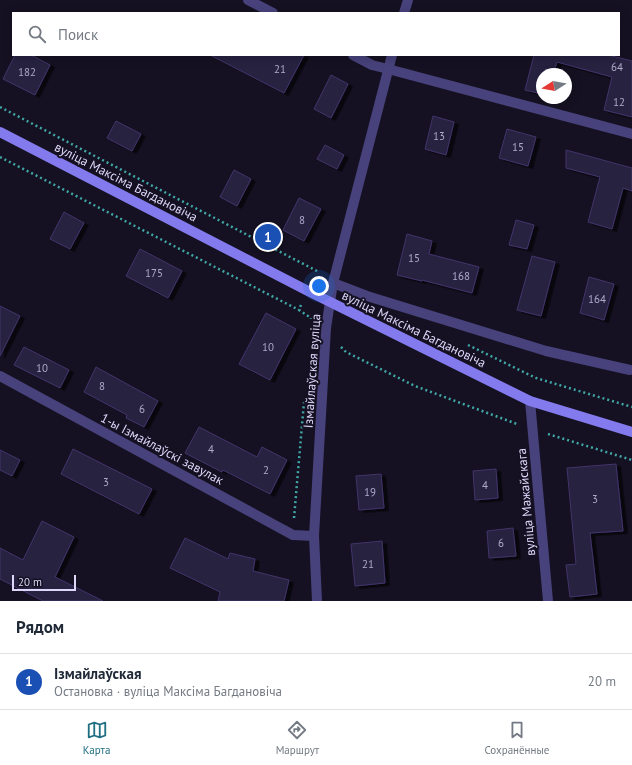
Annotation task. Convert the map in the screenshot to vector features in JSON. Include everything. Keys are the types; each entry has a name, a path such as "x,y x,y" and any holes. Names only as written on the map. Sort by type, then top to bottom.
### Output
{"main road":[{"name":"вуліца Максіма Багдановіча","path":"0,132 252,261 308,292 530,401 632,432"}],"street":[{"path":"248,0 270,12"},
{"path":"404,12 408,0"},
{"path":"355,56 372,65 388,70 632,134"},
{"name":"Ізмайлаўская вуліца","path":"317,601 314,536 326,328 333,283 392,56"},
{"path":"333,283 367,296 546,351 630,370"},
{"name":"1-ы Ізмайлаўскі завулак","path":"0,376 293,535 314,536"},
{"name":"вуліца Мажайскага","path":"530,401 548,601"}],"path":[{"path":"0,107 319,272"},
{"path":"0,157 299,310 326,328 346,352 401,380 533,429 632,460"},
{"path":"299,310 308,292"},
{"path":"310,325 311,318"},
{"path":"466,344 536,378 632,407"},
{"path":"293,535 304,395"}],"building":[{"path":"14,56 33,56 50,65 35,95 3,79"},
{"path":"212,56 303,56 284,93"},
{"path":"534,56 612,56 632,61 632,117 604,110 612,77 557,62 555,68 536,68 536,93 525,90"},
{"path":"331,75 348,84 331,118 314,109"},
{"path":"433,116 454,122 446,155 425,149"},
{"path":"116,121 141,134 132,151 107,138"},
{"path":"507,129 536,137 528,166 499,158"},
{"path":"325,145 344,155 337,169 317,159"},
{"path":"566,150 632,168 632,191 623,188 612,229 588,222 600,177 566,168"},
{"path":"234,170 251,179 237,206 220,197"},
{"path":"299,198 321,209 304,241 283,230"},
{"path":"64,212 84,223 70,249 50,239"},
{"path":"516,220 534,225 527,249 509,245"},
{"path":"407,234 432,241 429,254 479,267 472,293 397,275"},
{"path":"140,249 182,271 168,298 126,276"},
{"path":"532,256 555,262 541,316 517,310"},
{"path":"589,277 614,284 604,320 580,313"},
{"path":"0,306 20,316 0,356"},
{"path":"266,313 296,329 270,380 239,364"},
{"path":"24,347 69,370 60,388 14,365"},
{"path":"96,367 158,401 144,427 126,418 127,415 84,392"},
{"path":"199,427 257,457 262,447 287,460 270,494 185,453"},
{"path":"73,449 152,489 139,514 61,474"},
{"path":"0,450 20,460 12,476 0,470"},
{"path":"616,464 623,531 590,533 597,594 570,597 566,565 576,564 567,468"},
{"path":"496,469 498,498 475,500 473,471"},
{"path":"381,474 384,508 359,510 356,476"},
{"path":"42,521 74,537 55,577 103,601 43,601 0,579 0,548 23,560"},
{"path":"513,528 516,556 489,558 487,531"},
{"path":"185,538 228,559 230,553 255,559 253,571 289,580 284,601 218,601 220,592 170,568"},
{"path":"382,541 385,583 355,586 351,544"}],"place":[{"name":"Ізмайлаўская","path":"268,237"}]}
